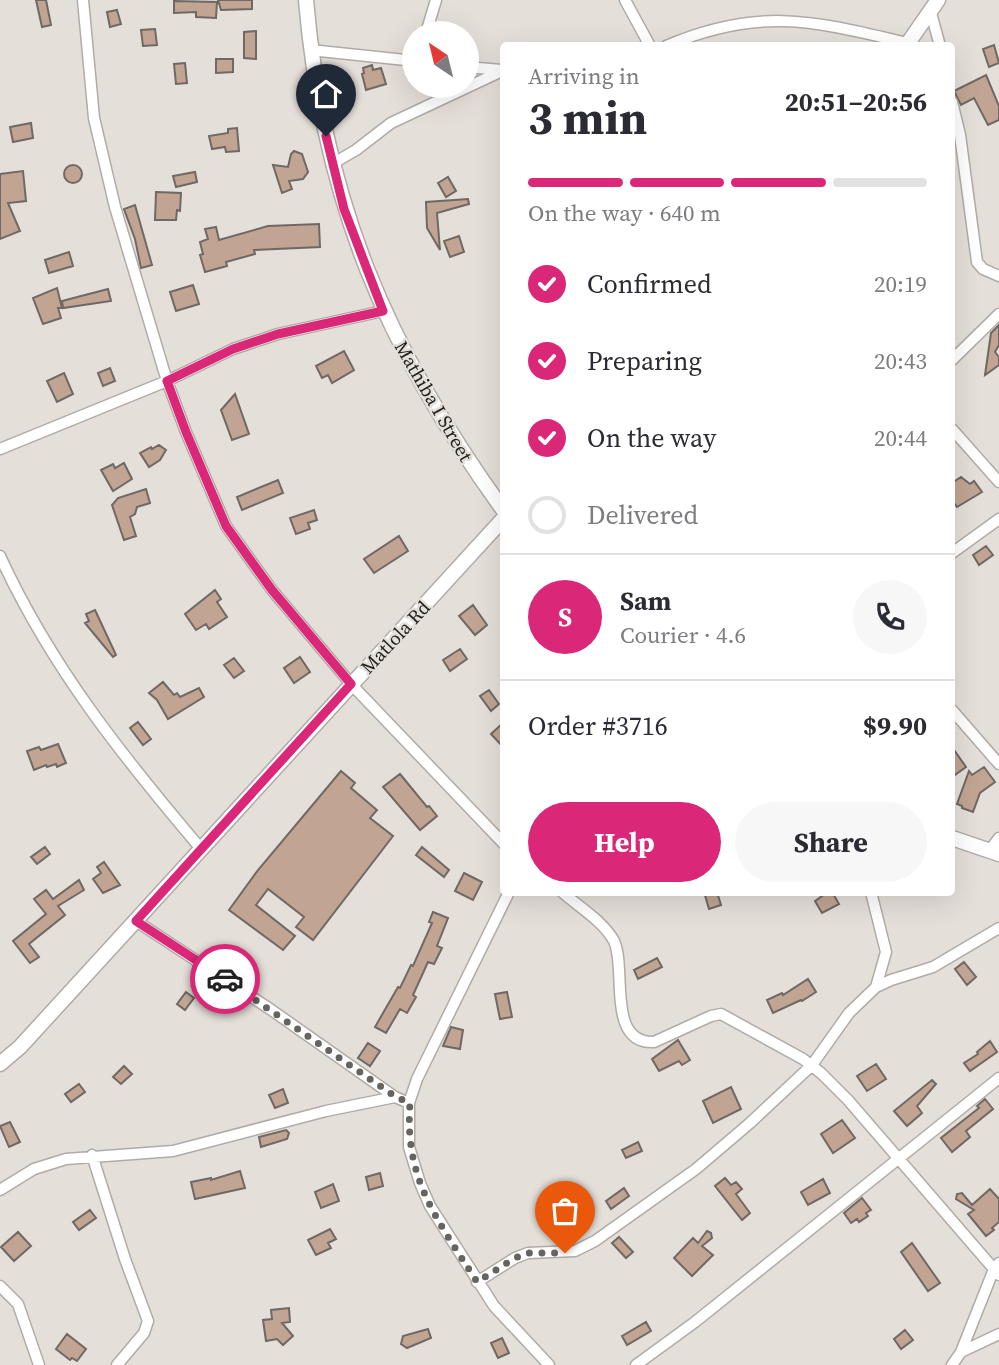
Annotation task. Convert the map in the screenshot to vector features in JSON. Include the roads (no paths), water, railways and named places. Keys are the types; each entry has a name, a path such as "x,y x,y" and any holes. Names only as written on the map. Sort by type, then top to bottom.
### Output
{"street":[{"path":"83,0 94,118 115,207 167,381 226,526 272,590 351,684 500,840"},
{"name":"Mathiba I Street","path":"306,0 316,90 332,164 358,248 383,311 452,437 500,505"},
{"path":"430,21 436,0"},
{"path":"625,0 648,42"},
{"path":"909,42 934,6"},
{"path":"934,6 939,42"},
{"path":"676,42 743,22 778,19 840,27 896,42"},
{"path":"310,50 402,60"},
{"path":"480,68 500,70"},
{"path":"332,164 356,150 391,123 500,72"},
{"path":"955,114 976,262 983,269 999,276"},
{"path":"0,449 167,381 233,349 278,334 383,311"},
{"path":"955,357 999,314"},
{"path":"955,432 999,482"},
{"path":"955,551 999,519"},
{"name":"Matlola Rd","path":"0,1064 20,1047 202,850 500,522"},
{"path":"0,555 53,657 77,694 111,741 202,850"},
{"path":"955,713 999,764"},
{"path":"955,839 994,853 999,838"},
{"path":"507,896 417,1079 410,1103 409,1147 430,1206 477,1282 514,1330 549,1365"},
{"path":"567,896 597,921 612,939 617,954 621,1006 636,1039 654,1042 721,1014 812,1066 841,1092 998,1269 961,1352 952,1365"},
{"path":"872,896 886,952 876,987"},
{"path":"136,921 270,1009 396,1097 410,1103"},
{"path":"477,1282 528,1253 575,1251 596,1241 696,1169 750,1123 812,1066 849,1013 876,987 933,967 999,928"},
{"path":"636,1365 695,1322 999,1078"},
{"path":"0,1190 34,1169 66,1159 173,1151 326,1111 396,1097"},
{"path":"92,1155 148,1321 144,1333 117,1365"},
{"path":"0,1286 18,1304 39,1365"},
{"path":"961,1352 999,1334"}]}
